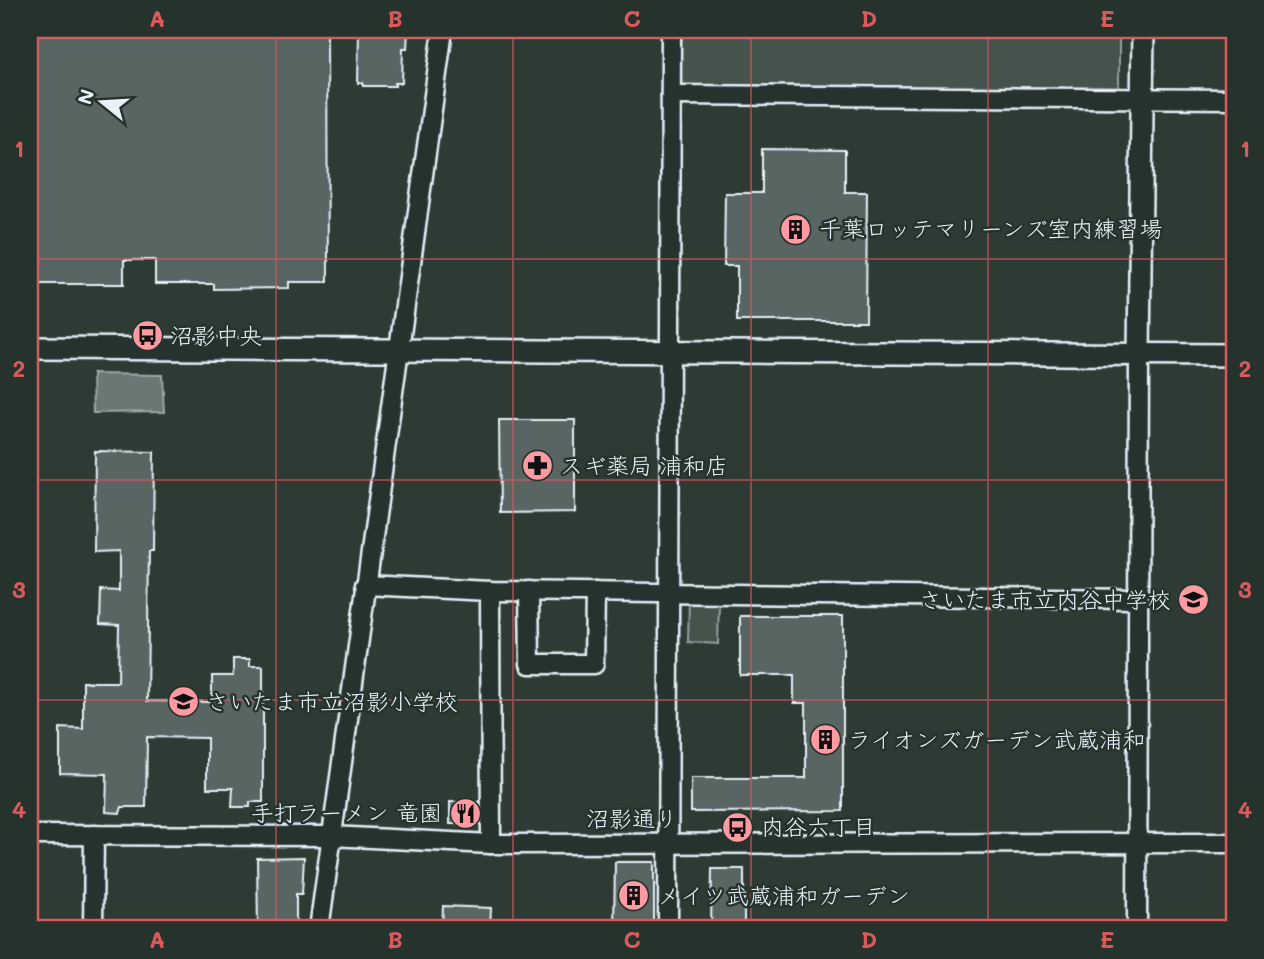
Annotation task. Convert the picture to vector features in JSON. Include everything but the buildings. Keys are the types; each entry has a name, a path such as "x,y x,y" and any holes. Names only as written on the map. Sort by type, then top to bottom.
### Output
{"street":[{"path":"319,929 443,30"},
{"path":"668,929 671,30"},
{"path":"1137,929 1143,30"},
{"path":"671,95 1234,99"},
{"path":"30,348 1234,355"},
{"path":"365,585 529,592 1138,598"},
{"path":"490,591 491,844"},
{"path":"529,592 530,664 594,664 596,592"},
{"name":"沼影通り","path":"30,835 331,836 491,844 1234,842"},
{"path":"93,929 94,835"}],"shaded area":[{"path":"680,30 1119,30 1119,89 684,85 680,78"},
{"path":"92,374 162,375 164,412 93,413"},
{"path":"689,600 719,601 718,644 688,642"}],"place":[{"name":"千葉ロッテマリーンズ室内練習場","path":"796,229"},
{"name":"沼影中央","path":"147,336"},
{"name":"スギ薬局 浦和店","path":"537,466"},
{"name":"さいたま市立内谷中学校","path":"1194,600"},
{"name":"さいたま市立沼影小学校","path":"183,702"},
{"name":"ライオンズガーデン武蔵浦和","path":"825,740"},
{"name":"手打ラーメン 竜園","path":"465,813"},
{"name":"内谷六丁目","path":"738,827"},
{"name":"メイツ武蔵浦和ガーデン","path":"634,896"}]}
